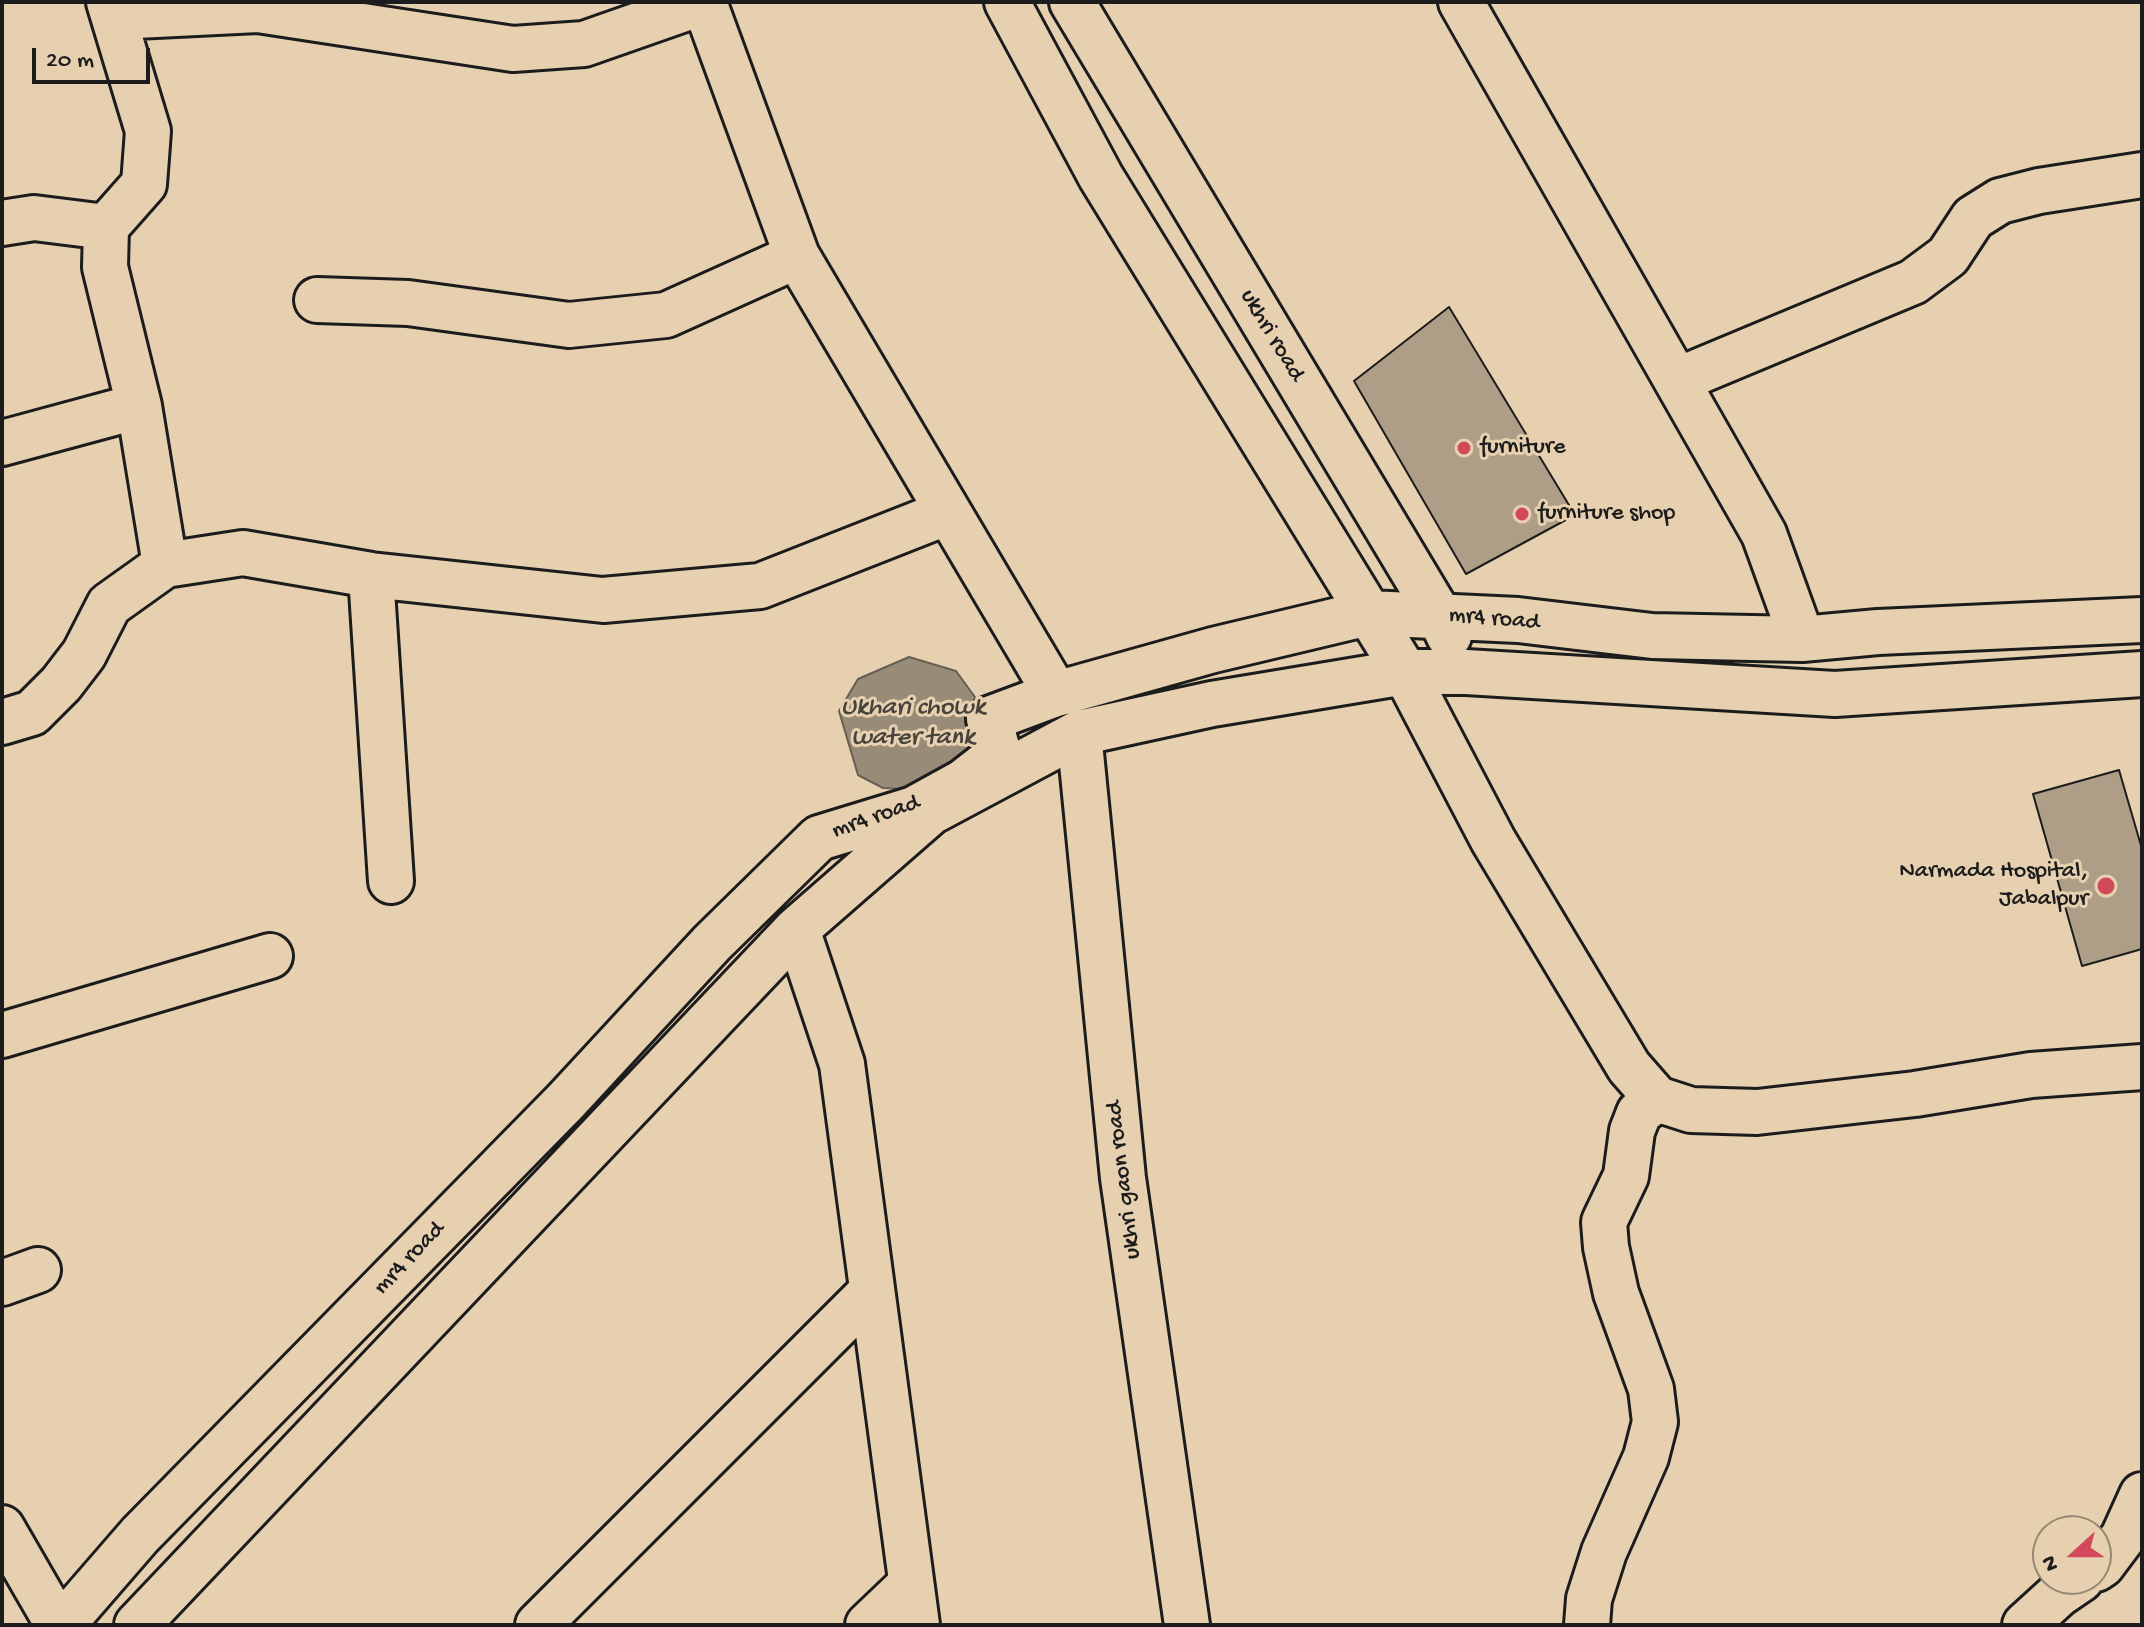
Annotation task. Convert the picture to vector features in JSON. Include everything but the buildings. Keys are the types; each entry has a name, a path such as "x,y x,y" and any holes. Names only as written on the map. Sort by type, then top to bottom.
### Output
{"street":[{"path":"165,565 139,406 105,267 106,227 144,184 148,131 112,9 258,10 513,49 584,44 704,2 797,256 1056,694"},
{"path":"1007,2 1101,177 1405,672 1493,840 1629,1067 1657,1099 1691,1110 1757,1112 1915,1094 2031,1075 2142,1067"},
{"name":"ukhri road","path":"1072,2 1439,615 1466,672"},
{"path":"1461,2 1764,534 1802,639"},
{"path":"1678,380 1913,282 1948,256 1973,218 2000,201 2039,191 2142,175"},
{"path":"2,223 34,218 106,227"},
{"path":"317,300 408,303 569,325 666,315 797,256"},
{"path":"2,443 139,406"},
{"path":"2,722 32,713 61,684 84,654 109,605 165,565 243,553 371,575 603,600 760,586 948,512"},
{"path":"371,575 391,881"},
{"name":"mr4 road","path":"60,1625 140,1535 566,1101 712,943 819,838 914,809 963,782 999,754 989,719 1056,694 1213,650 1368,613 1518,620 1652,636 1802,639 1878,632 2142,620"},
{"name":"mr4 road","path":"137,1625 797,929 931,812 1079,733 1212,704 1405,672 1466,672 1835,694 2142,674"},
{"name":"ukhri gaon road","path":"1079,733 1123,1178 1187,1625"},
{"path":"797,929 842,1064 914,1604 868,1625"},
{"path":"2,1035 270,956"},
{"path":"1587,1625 1589,1599 1604,1552 1646,1457 1655,1422 1651,1389 1616,1293 1604,1222 1626,1176 1632,1131 1639,1113 1657,1099"},
{"path":"538,1625 872,1291"},
{"path":"2112,1552 2123,1537 2142,1495"},
{"path":"2,1528 60,1625"},
{"path":"2025,1625 2058,1595"}],"water":[{"name":"Ukhari chowk water tank","path":"909,657 956,671 980,704 977,748 919,790 883,788 858,775 839,711 858,679"}],"place":[{"name":"furniture","path":"1464,448"},
{"name":"furniture shop","path":"1522,514"},
{"name":"Narmada Hospital, Jabalpur","path":"2106,886"}]}
